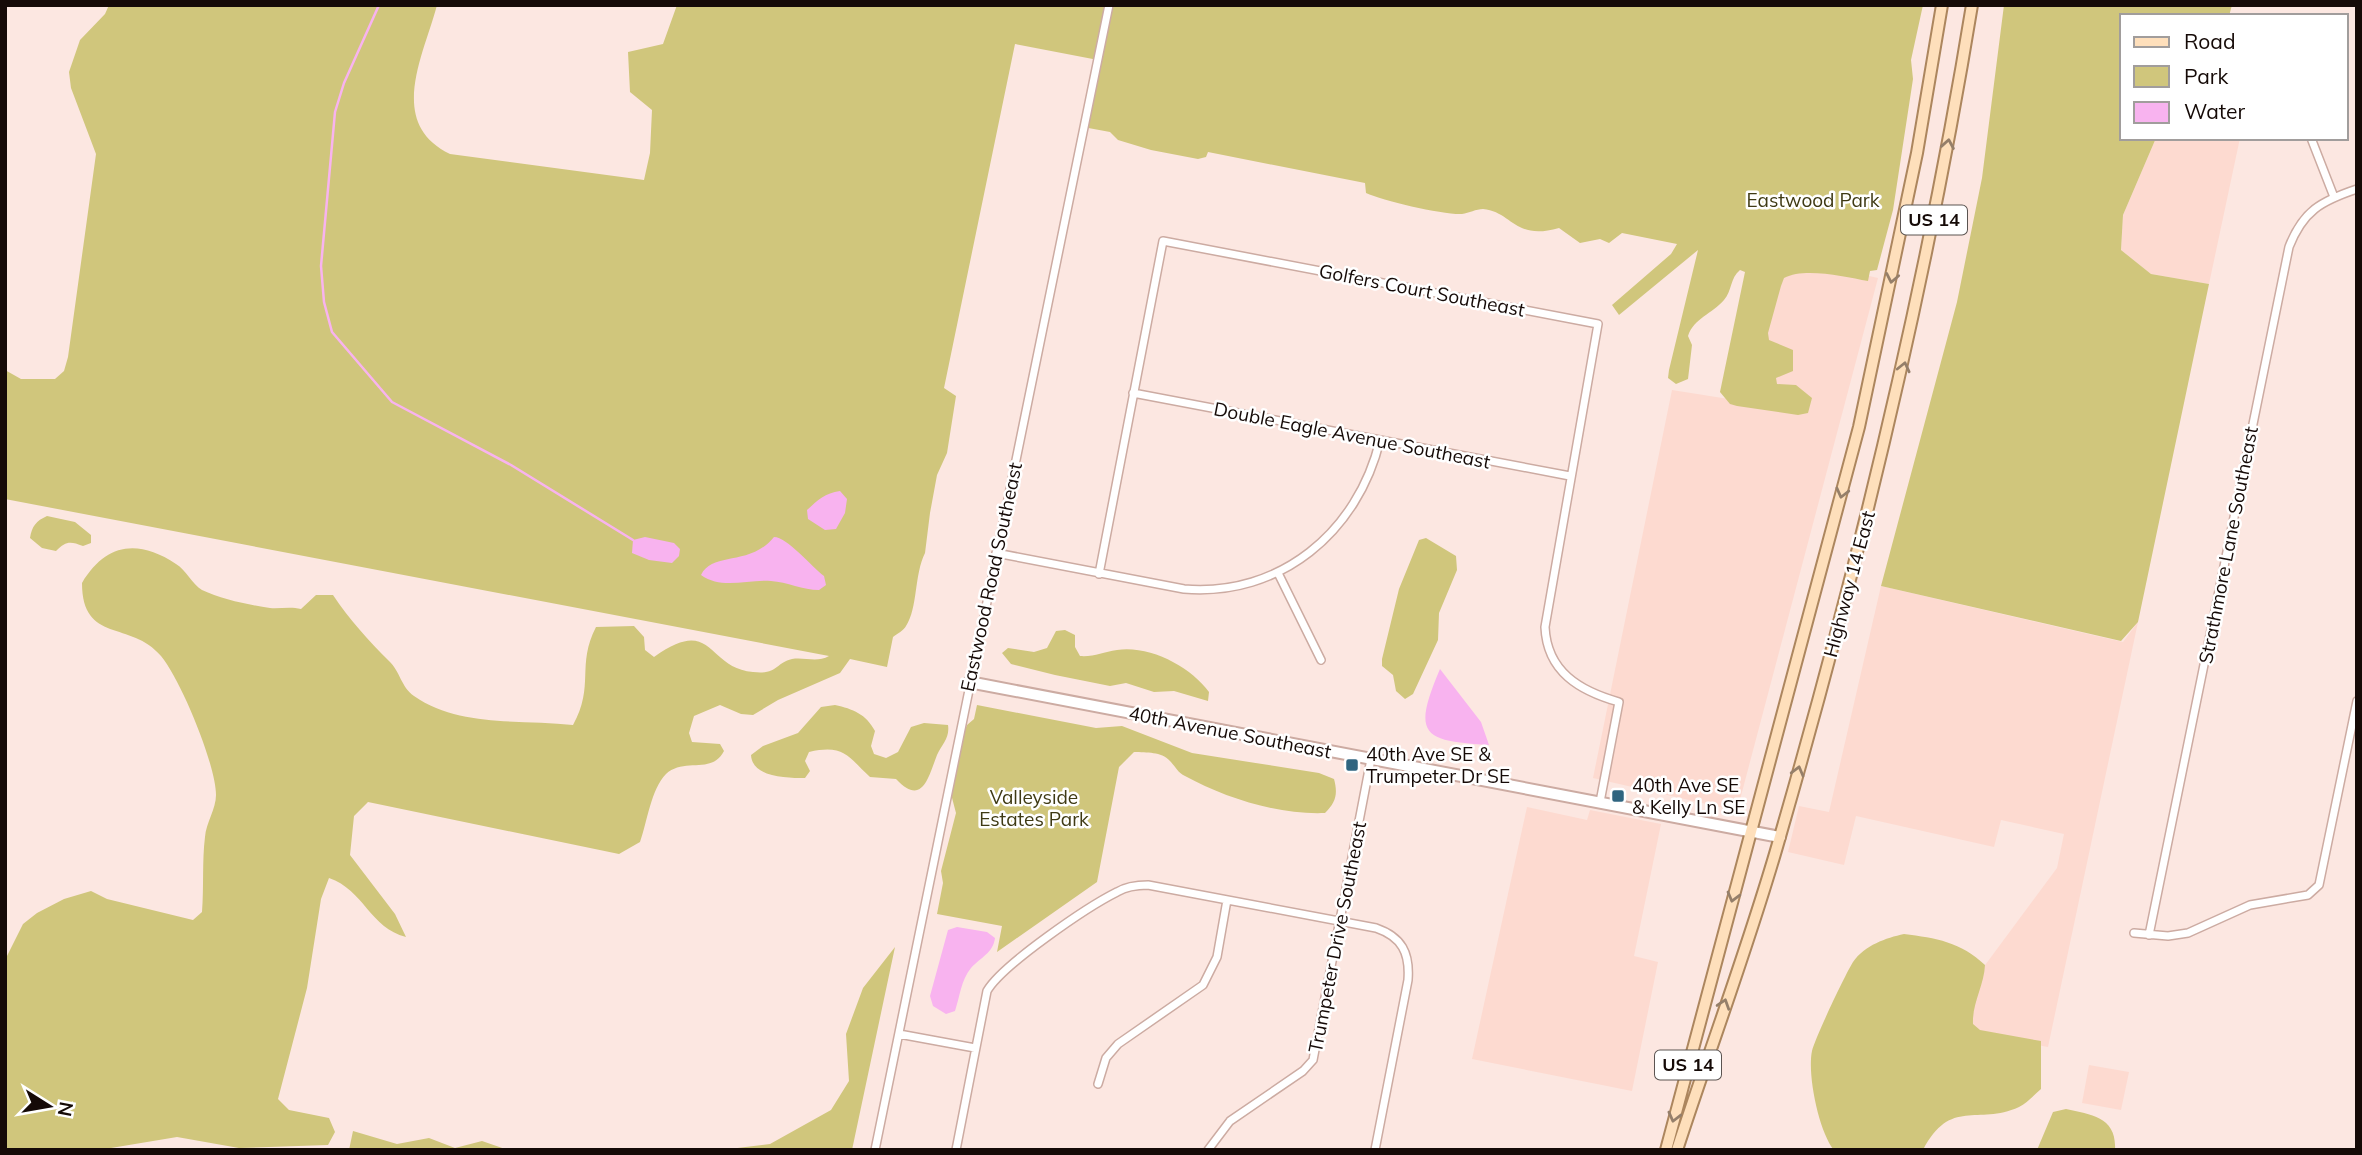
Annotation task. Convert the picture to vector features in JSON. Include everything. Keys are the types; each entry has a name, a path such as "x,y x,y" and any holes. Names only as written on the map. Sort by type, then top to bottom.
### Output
{"main road":[{"name":"Highway 14 East","path":"1666,1150 1859,427 1912,176 1942,5"},
{"name":"Highway 14 East","path":"1677,1150 1780,837 1889,434 1922,281 1972,5"}],"street":[{"name":"Eastwood Road Southeast","path":"875,1150 1109,5"},
{"path":"2312,140 2334,197"},
{"name":"Strathmore Lane Southeast","path":"2149,935 2288,247 2297,226 2310,211 2334,197 2357,189"},
{"name":"Golfers Court Southeast","path":"1099,574 1163,241 1598,324 1548,604 1545,637 1553,660 1570,680 1589,692 1619,702 1600,802"},
{"name":"Double Eagle Avenue Southeast","path":"1133,393 1570,476"},
{"path":"996,553 1184,589 1211,590 1243,585 1278,573 1315,549 1346,518 1365,486 1380,440"},
{"path":"1278,573 1321,660"},
{"name":"40th Avenue Southeast","path":"969,682 1780,837"},
{"path":"2134,933 2188,933 2250,905 2308,895 2319,886 2357,701"},
{"name":"Trumpeter Drive Southeast","path":"1208,1150 1230,1121 1303,1071 1312,1060 1371,759"},
{"path":"956,1150 987,991 994,979 1014,961 1115,892 1149,885 1389,933 1405,949 1409,963 1375,1150"},
{"path":"1098,1084 1106,1058 1118,1044 1203,985 1217,957 1227,900"},
{"path":"899,1034 975,1048"}],"shaded area":[{"path":"2155,140 2240,140 2209,284 2151,274 2121,250 2123,215"},
{"path":"1769,253 1878,278 1737,811 1593,778 1672,390 1735,400"},
{"path":"1881,586 2123,642 2138,622 2048,1047 1940,1026 2057,868 2064,834 2001,820 1994,847 1856,816 1844,865 1788,852 1799,806 1829,812"},
{"path":"1527,807 1587,820 1590,810 1661,824 1634,956 1658,962 1632,1091 1472,1059"},
{"path":"2089,1065 2129,1072 2121,1110 2082,1103"}],"green space":[{"name":"Eastwood Park","path":"109,5 437,5 419,66 414,106 419,125 431,141 450,154 644,180 650,153 652,110 630,92 628,52 663,44 677,5 1923,5 1911,60 1913,79 1893,210 1877,270 1870,271 1868,281 1803,273 1784,278 1781,286 1768,333 1769,340 1793,350 1793,371 1776,378 1777,384 1796,385 1812,398 1808,413 1798,415 1730,404 1720,392 1745,272 1740,270 1737,273 1724,300 1691,330 1688,336 1692,345 1688,379 1676,384 1668,378 1669,370 1698,250 1619,315 1612,305 1671,254 1677,244 1622,233 1609,243 1600,239 1580,243 1559,228 1532,231 1493,211 1483,209 1453,214 1386,200 1366,193 1365,183 1208,152 1206,157 1198,159 1151,150 1118,140 1110,132 1083,127 1098,60 1015,44 944,388 956,396 947,453 937,475 925,553 910,619 893,637 887,667 850,659 840,673 778,700 753,715 741,714 720,705 694,716 689,733 692,742 720,744 724,751 712,762 673,769 666,774 653,797 640,842 619,854 368,802 354,816 350,855 395,914 406,937 384,926 351,891 329,878 321,899 307,988 278,1099 289,1110 329,1118 335,1132 328,1145 239,1148 177,1137 99,1150 5,1150 5,960 23,924 37,913 64,899 91,891 107,899 193,920 202,912 205,837 216,795 210,764 187,703 161,656 149,645 110,629 90,615 84,602 82,583 101,560 112,553 136,548 149,551 180,567 202,590 253,605 301,609 316,595 333,595 359,630 393,665 403,684 414,696 432,706 471,718 573,725 583,698 587,653 596,627 634,626 644,637 645,650 654,657 674,645 688,641 699,642 726,662 753,672 767,672 792,659 820,659 829,656 5,499 5,370 21,379 55,379 64,371 68,357 96,154 71,88 69,72 80,40 105,14"},
{"path":"2004,5 2232,5 2230,14 2120,14 2120,140 2155,140 2123,215 2121,250 2151,274 2209,284 2138,622 2121,641 1881,586 1957,302 1982,178"},
{"path":"47,516 75,522 91,535 91,543 83,546 68,543 56,551 42,548 30,538 35,524"},
{"path":"1426,538 1456,556 1457,570 1439,613 1438,640 1413,694 1405,699 1396,691 1393,675 1382,666 1382,659 1399,589 1419,540"},
{"path":"1065,630 1075,635 1075,647 1080,656 1130,649 1156,654 1169,660 1181,666 1201,683 1209,692 1208,701 1174,691 1154,692 1126,683 1110,686 1055,675 1011,664 1002,653 1008,648 1034,652 1047,648 1056,631"},
{"path":"835,705 853,711 867,720 875,731 871,746 874,754 886,758 898,752 911,727 924,723 948,725 947,737 924,785 913,790 896,779 870,777 851,758 831,750 809,752 805,761 810,771 805,778 771,775 757,768 751,755 763,746 798,733 821,707"},
{"name":"Valleyside Estates Park","path":"977,705 1096,728 1122,726 1192,753 1319,773 1334,779 1335,797 1325,813 1289,811 1253,804 1183,775 1162,756 1134,752 1119,767 1097,882 997,952 1002,926 937,914 943,883 941,871 956,813 951,794 961,740 967,725 974,719"},
{"path":"1904,934 1948,942 1967,951 1985,965 1973,1024 1980,1030 2041,1041 2041,1089 2019,1107 2004,1112 1955,1118 1933,1134 1923,1150 1834,1150 1815,1102 1811,1074 1812,1051 1853,962 1870,947"},
{"path":"895,947 852,1150 721,1150 770,1144 831,1110 849,1081 846,1034 863,988"},
{"path":"2066,1109 2093,1116 2107,1124 2115,1139 2115,1150 2037,1150 2053,1112"},
{"path":"353,1131 397,1144 429,1138 455,1148 482,1141 508,1150 349,1150"}],"water":[{"path":"840,491 847,499 845,513 836,529 825,530 808,519 807,510 815,503 826,495"},
{"path":"645,537 674,543 680,549 679,556 672,563 649,560 632,553 633,540"},
{"path":"774,537 785,542 824,576 826,585 819,590 771,581 726,583 701,575 714,563 754,552"},
{"path":"1440,669 1481,722 1489,745 1449,741 1437,737 1429,730 1426,708"},
{"path":"957,927 987,932 995,938 989,951 968,973 955,1011 946,1014 933,1006 930,996 948,930"}],"waterway":[{"path":"379,5 344,83 335,112 321,266 324,302 332,332 392,402 511,465 633,540"}],"place":[{"name":"40th Ave SE & Trumpeter Dr SE","path":"1352,765"},
{"name":"40th Ave SE & Kelly Ln SE","path":"1618,796"}]}
